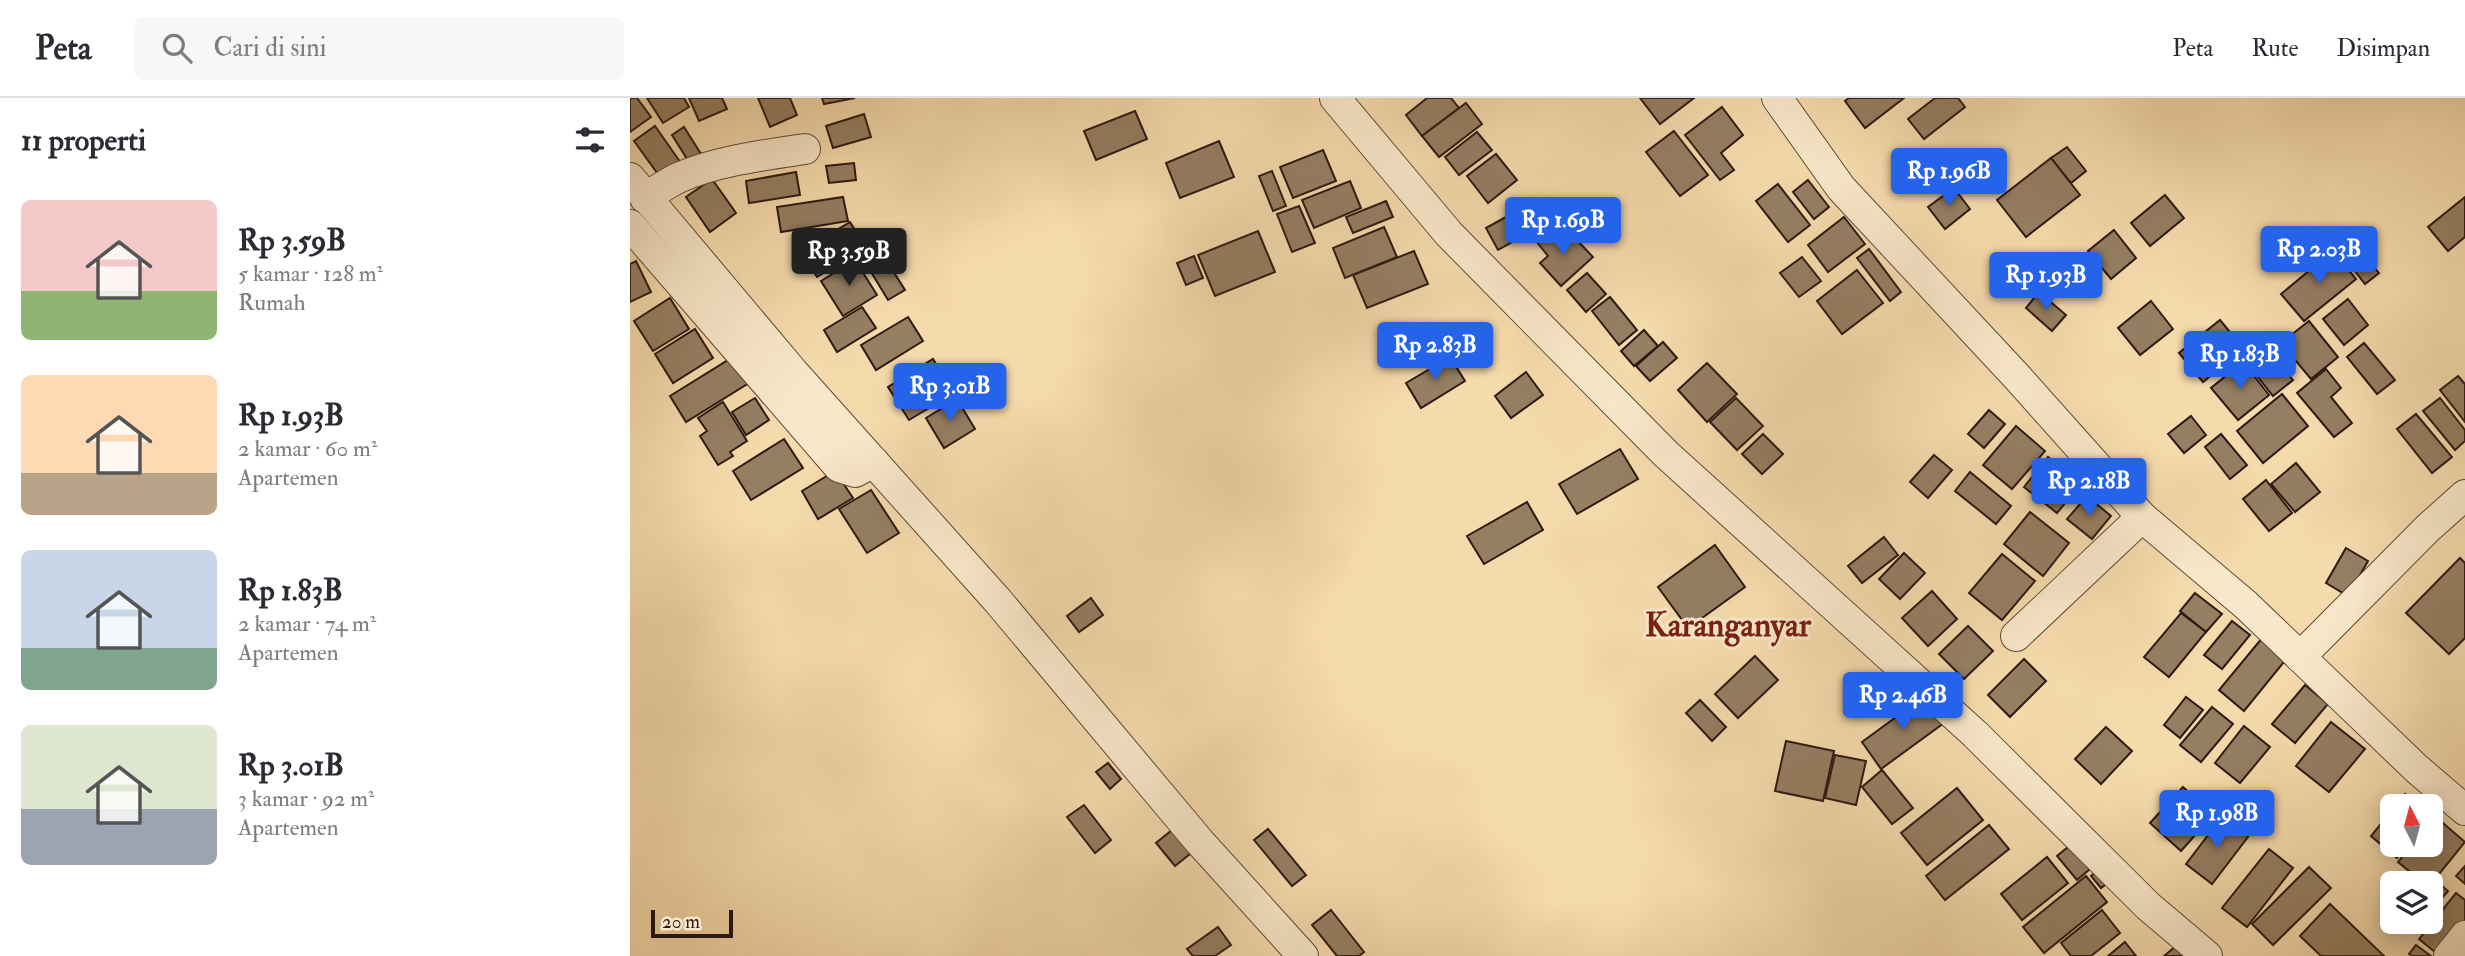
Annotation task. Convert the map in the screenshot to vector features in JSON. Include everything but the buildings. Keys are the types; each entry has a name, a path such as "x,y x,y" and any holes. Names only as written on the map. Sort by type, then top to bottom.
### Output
{"street":[{"path":"1335,98 1448,234 1666,454 1975,734 2148,906 2207,956"},
{"path":"1777,98 1841,188 2018,378 2142,517 2246,605 2417,769 2465,810"},
{"path":"805,149 750,157 637,188 998,601 1199,841 1303,956"},
{"path":"630,225 839,467 855,472 874,462"},
{"path":"2300,657 2428,528 2465,495"},
{"path":"2016,636 2142,517"},
{"path":"2449,956 2465,936"}],"district":[{"name":"Karanganyar","path":"1728,625"}]}
